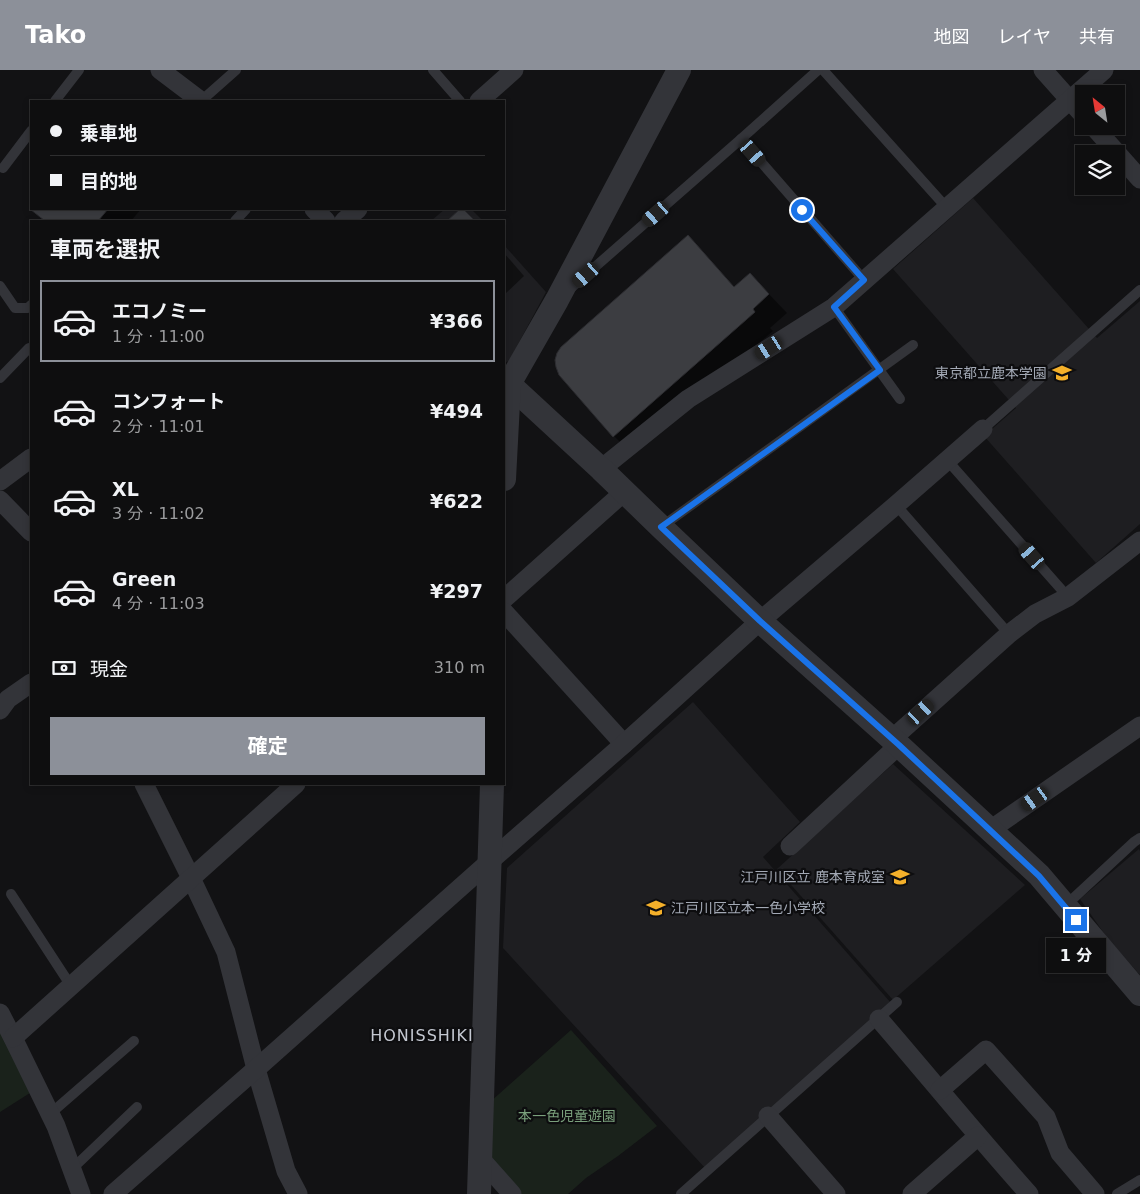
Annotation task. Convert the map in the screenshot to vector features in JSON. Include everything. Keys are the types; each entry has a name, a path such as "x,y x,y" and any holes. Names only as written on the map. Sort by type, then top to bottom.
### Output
{"street":[{"path":"160,70 200,100"},
{"path":"480,100 513,70"},
{"path":"505,430 506,381 557,300 679,70"},
{"path":"1043,70 1075,106"},
{"path":"601,469 688,400 834,307 1104,70"},
{"path":"1101,135 1140,179"},
{"path":"315,210 325,220"},
{"path":"345,220 357,210"},
{"path":"506,381 760,621 896,742 1039,876 1140,994"},
{"path":"113,1194 624,744 760,621 982,429"},
{"path":"0,481 30,459"},
{"path":"505,598 624,492"},
{"path":"0,500 30,531"},
{"path":"790,846 1010,634 1036,614 1068,598 1140,541"},
{"path":"505,613 624,744"},
{"path":"0,710 8,699 30,684"},
{"path":"990,830 1140,726"},
{"path":"144,785 226,952 256,1069 286,1171 298,1194"},
{"path":"13,1038 295,785"},
{"path":"478,1194 492,785"},
{"path":"0,1013 56,1126 81,1194"},
{"path":"879,1020 1029,1194"},
{"path":"940,1090 986,1050 1046,1117 1060,1153 1095,1194"},
{"path":"768,1116 836,1194"},
{"path":"912,1194 978,1136"},
{"path":"480,1158 512,1194"}],"lane":[{"path":"56,100 79,70"},
{"path":"202,100 236,70"},
{"path":"433,70 459,100"},
{"path":"557,300 818,70"},
{"path":"824,70 946,207"},
{"path":"3,168 30,133"},
{"path":"741,139 864,280"},
{"path":"236,220 245,210"},
{"path":"0,286 15,308 28,308 30,306"},
{"path":"982,429 1140,290"},
{"path":"834,307 900,399"},
{"path":"661,527 913,345"},
{"path":"0,378 30,348"},
{"path":"947,460 1068,598"},
{"path":"896,505 1010,634"},
{"path":"1065,906 1140,838"},
{"path":"11,894 72,986"},
{"path":"681,1194 897,1002"},
{"path":"50,1114 134,1041"},
{"path":"72,1169 137,1107"},
{"path":"1117,1194 1140,1180"}],"shaded area":[{"name":"東京都立鹿本学園","path":"973,198 1097,338 1140,301 1140,524 1096,563 984,436 1016,408 893,269"},
{"path":"444,210 472,210 482,220 432,220"},
{"path":"505,246 546,292 509,361 505,363"},
{"name":"江戸川区立本一色小学校","path":"693,702 800,822 763,857 891,1003 705,1168 503,948 507,868"},
{"name":"江戸川区立 鹿本育成室","path":"893,764 1025,885 893,1000 777,869"},
{"path":"1139,849 1140,975 1108,939 1080,899"}],"green space":[{"path":"0,1030 33,1091 0,1112"},
{"name":"本一色児童遊園","path":"571,1030 657,1126 586,1178 568,1194 521,1194 488,1156 490,1102"}],"building":[{"path":"31,210 107,210 99,220 44,220"},
{"path":"459,210 464,210 474,220 448,220"},
{"path":"688,235 734,287 750,273 769,294 753,309 755,312 613,437 559,375 555,360 557,353 561,347"}],"place":[{"name":"東京都立鹿本学園","path":"1062,373"},
{"name":"江戸川区立 鹿本育成室","path":"900,877"},
{"name":"江戸川区立本一色小学校","path":"656,908"}],"district":[{"name":"HONISSHIKI","path":"422,1035"}],"route":[{"path":"802,210 864,280 834,307 880,370 661,527 760,621 899,745 1039,876 1076,920"}]}
